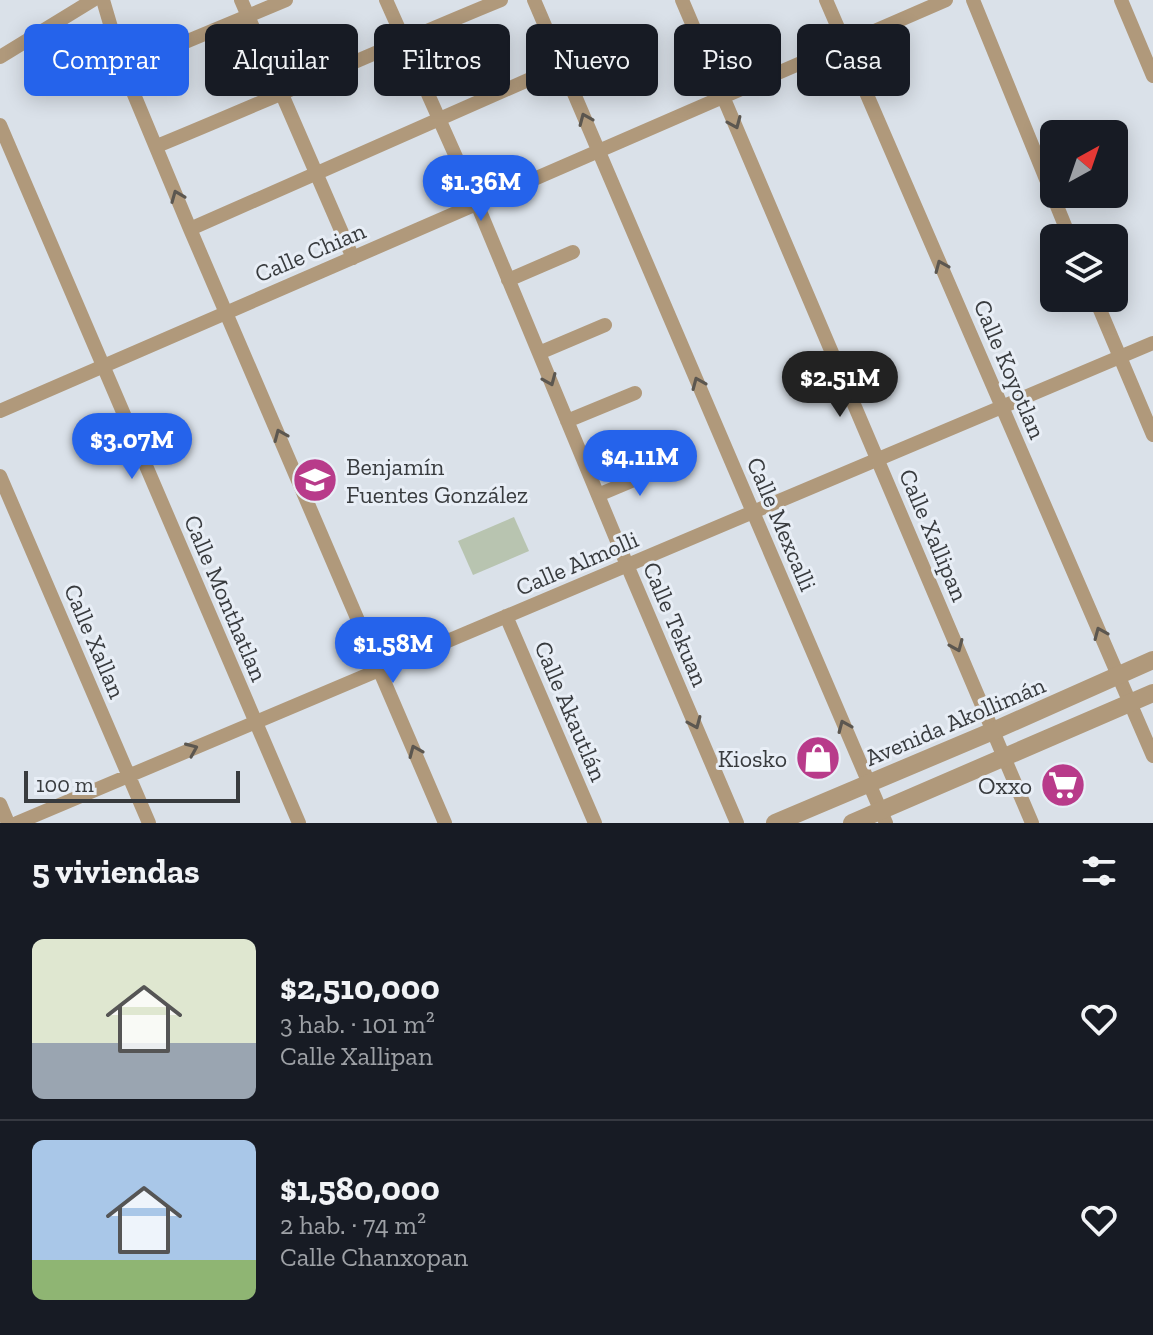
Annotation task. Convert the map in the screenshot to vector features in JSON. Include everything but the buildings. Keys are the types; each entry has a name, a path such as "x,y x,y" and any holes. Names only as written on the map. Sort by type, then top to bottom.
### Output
{"street":[{"path":"0,57 93,0"},
{"path":"103,0 110,24"},
{"path":"241,0 251,24"},
{"path":"189,41 286,0"},
{"name":"Calle Tekuan","path":"386,0 397,24"},
{"path":"443,24 501,0"},
{"name":"Calle Mexcalli","path":"535,0 545,24"},
{"name":"Calle Xallipan","path":"682,0 1032,823"},
{"name":"Calle Koyotlan","path":"826,0 836,24"},
{"name":"Calle Chian","path":"891,24 946,0"},
{"path":"973,0 1064,224"},
{"path":"1121,0 1153,76"},
{"name":"Calle Chian","path":"0,411 797,65"},
{"path":"190,229 438,119 526,86"},
{"path":"135,96 445,823"},
{"path":"157,146 280,96"},
{"path":"282,96 353,258"},
{"name":"Calle Tekuan","path":"428,96 477,204 737,823"},
{"name":"Calle Mexcalli","path":"575,96 883,817"},
{"name":"Calle Koyotlan","path":"867,96 1153,756"},
{"name":"Calle Monthatlan","path":"0,125 299,823"},
{"path":"508,280 573,252"},
{"path":"1101,312 1153,435"},
{"path":"539,353 605,325"},
{"name":"Calle Almolli","path":"17,823 1153,343"},
{"path":"567,421 635,393"},
{"path":"598,495 667,466"},
{"name":"Calle Xallan","path":"0,476 149,823"},
{"name":"Calle Akautlán","path":"506,616 595,823"},
{"name":"Avenida Akollimán","path":"775,823 1153,660"},
{"path":"852,823 883,817 1004,758 1153,693"},
{"path":"0,804 8,823"}],"green space":[{"path":"514,517 529,551 473,575 458,541"}],"place":[{"name":"Benjamín Fuentes González","path":"315,480"},
{"name":"Kiosko","path":"818,758"},
{"name":"Oxxo","path":"1063,785"}]}
